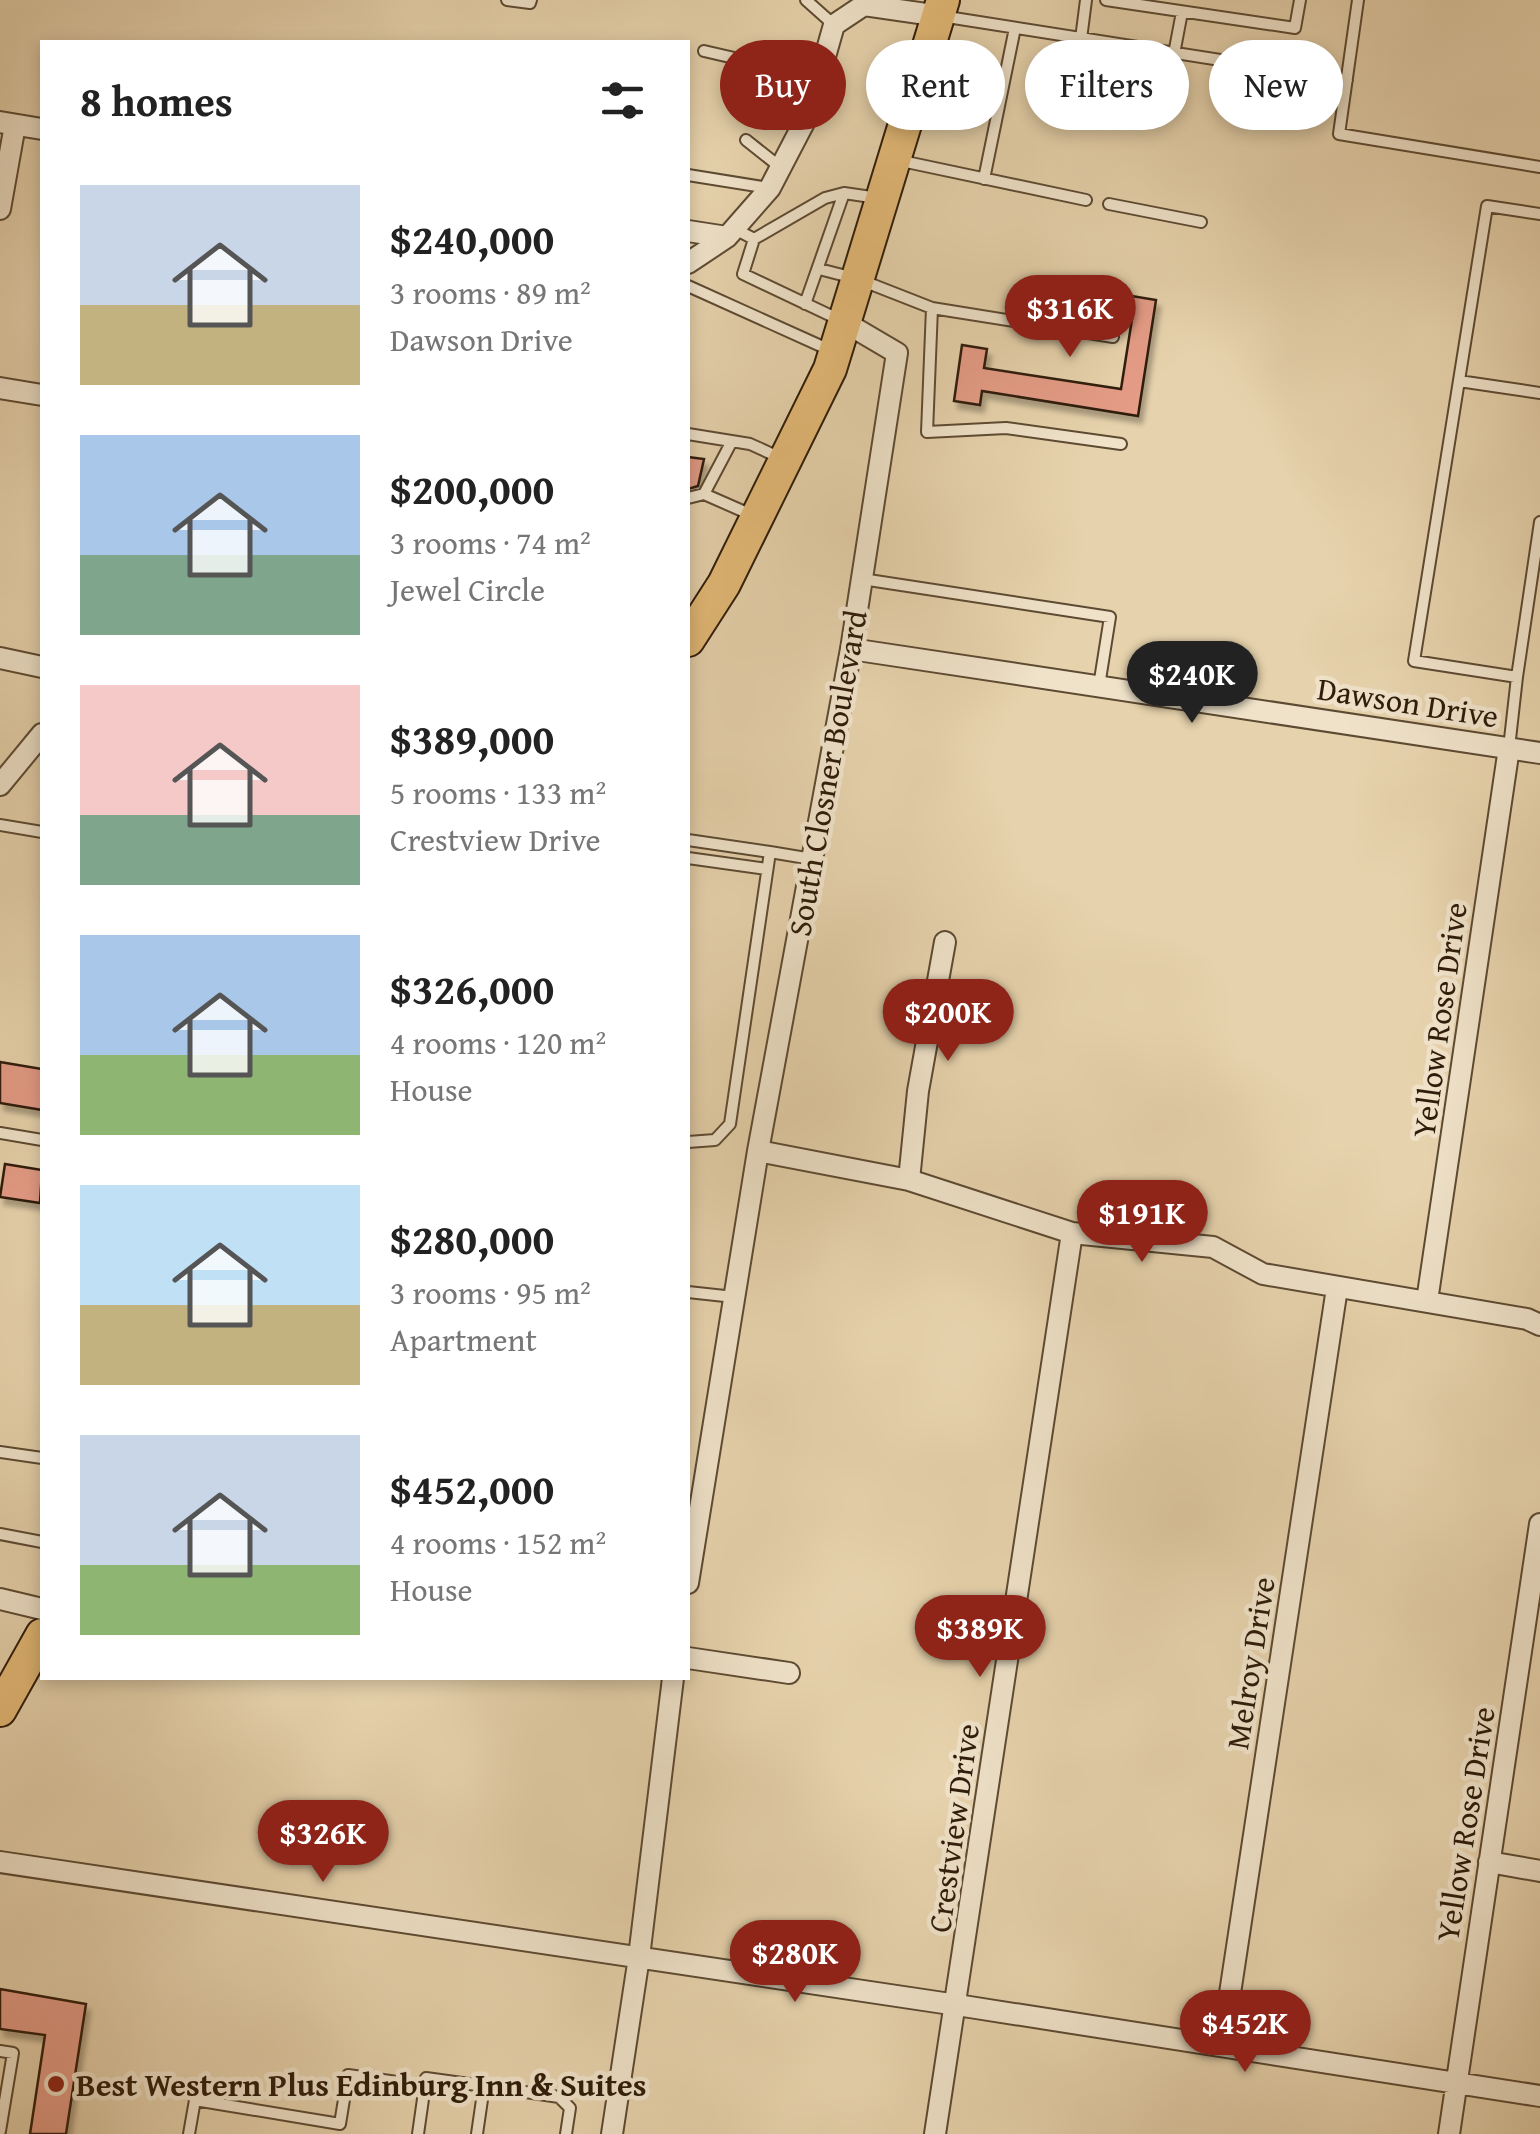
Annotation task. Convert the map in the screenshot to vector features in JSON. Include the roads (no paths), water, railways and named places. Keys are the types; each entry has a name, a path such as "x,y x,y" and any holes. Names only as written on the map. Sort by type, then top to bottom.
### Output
{"main road":[{"path":"690,637 724,584 841,338 942,8"},
{"path":"0,1710 40,1639"}],"street":[{"path":"830,40 834,25 864,5 942,8"},
{"path":"0,209 8,123 40,129"},
{"path":"690,261 730,233 770,188 801,130"},
{"path":"690,230 730,233"},
{"name":"South Closner Boulevard","path":"690,1571 758,1151 851,649 897,353 841,338"},
{"path":"0,388 40,395"},
{"name":"Dawson Drive","path":"851,649 1540,753"},
{"path":"0,658 40,666"},
{"path":"0,785 40,739"},
{"name":"Yellow Rose Drive","path":"1428,1301 1509,748"},
{"path":"909,1180 918,1091 945,942"},
{"path":"758,1151 909,1180 1072,1233 1212,1247 1263,1274 1527,1319 1540,1325"},
{"name":"Crestview Drive","path":"936,2134 1072,1233"},
{"name":"Melroy Drive","path":"1222,2046 1337,1288"},
{"name":"Yellow Rose Drive","path":"1449,2134 1489,1862 1531,1645 1540,1524"},
{"path":"0,1599 40,1609"},
{"path":"690,1658 789,1674"},
{"path":"612,2134 640,1957 673,1680"},
{"path":"0,1862 957,2004 1540,2096"},
{"path":"1489,1862 1540,1871"}],"lane":[{"path":"507,0 531,0"},
{"path":"806,0 834,25"},
{"path":"1081,39 1086,0"},
{"path":"1106,0 1295,28 1300,0"},
{"path":"1358,0 1339,134 1540,166"},
{"path":"942,8 1015,28 1087,40"},
{"path":"1177,40 1182,12"},
{"path":"984,179 1015,28"},
{"path":"704,51 720,55"},
{"path":"1189,56 1347,80"},
{"path":"746,140 781,167"},
{"path":"896,160 1086,200"},
{"path":"690,174 770,188"},
{"path":"805,304 844,193"},
{"path":"841,338 805,304 743,274 754,240 790,216 844,193 884,199"},
{"path":"1517,677 1414,661 1487,206 1539,214 1540,201"},
{"path":"1109,204 1201,222"},
{"path":"730,233 754,240"},
{"path":"818,269 858,279 932,308 1113,337"},
{"path":"690,287 841,338"},
{"path":"932,308 927,432 1006,428 1121,444"},
{"path":"1459,381 1540,394"},
{"path":"690,434 750,444 785,460"},
{"path":"704,494 732,441"},
{"path":"690,498 704,494 757,518"},
{"path":"1509,748 1540,522"},
{"path":"862,579 1110,617 1099,686"},
{"path":"0,825 40,832"},
{"path":"690,840 812,859"},
{"path":"690,1142 715,1140 730,1124 770,852"},
{"path":"690,858 767,869"},
{"path":"0,1133 40,1140"},
{"path":"690,1292 734,1296"},
{"path":"0,1452 40,1458"},
{"path":"0,1534 40,1542"},
{"path":"0,2050 13,2053 0,2131"},
{"path":"188,2134 195,2100 312,2120 340,2129 348,2075 404,2083"},
{"path":"418,2134 426,2078 559,2097 570,2108 566,2134"},
{"path":"477,2134 484,2086"},
{"path":"310,2134 312,2120"}],"place":[{"name":"Best Western Plus Edinburg Inn & Suites","path":"56,2084"}]}
